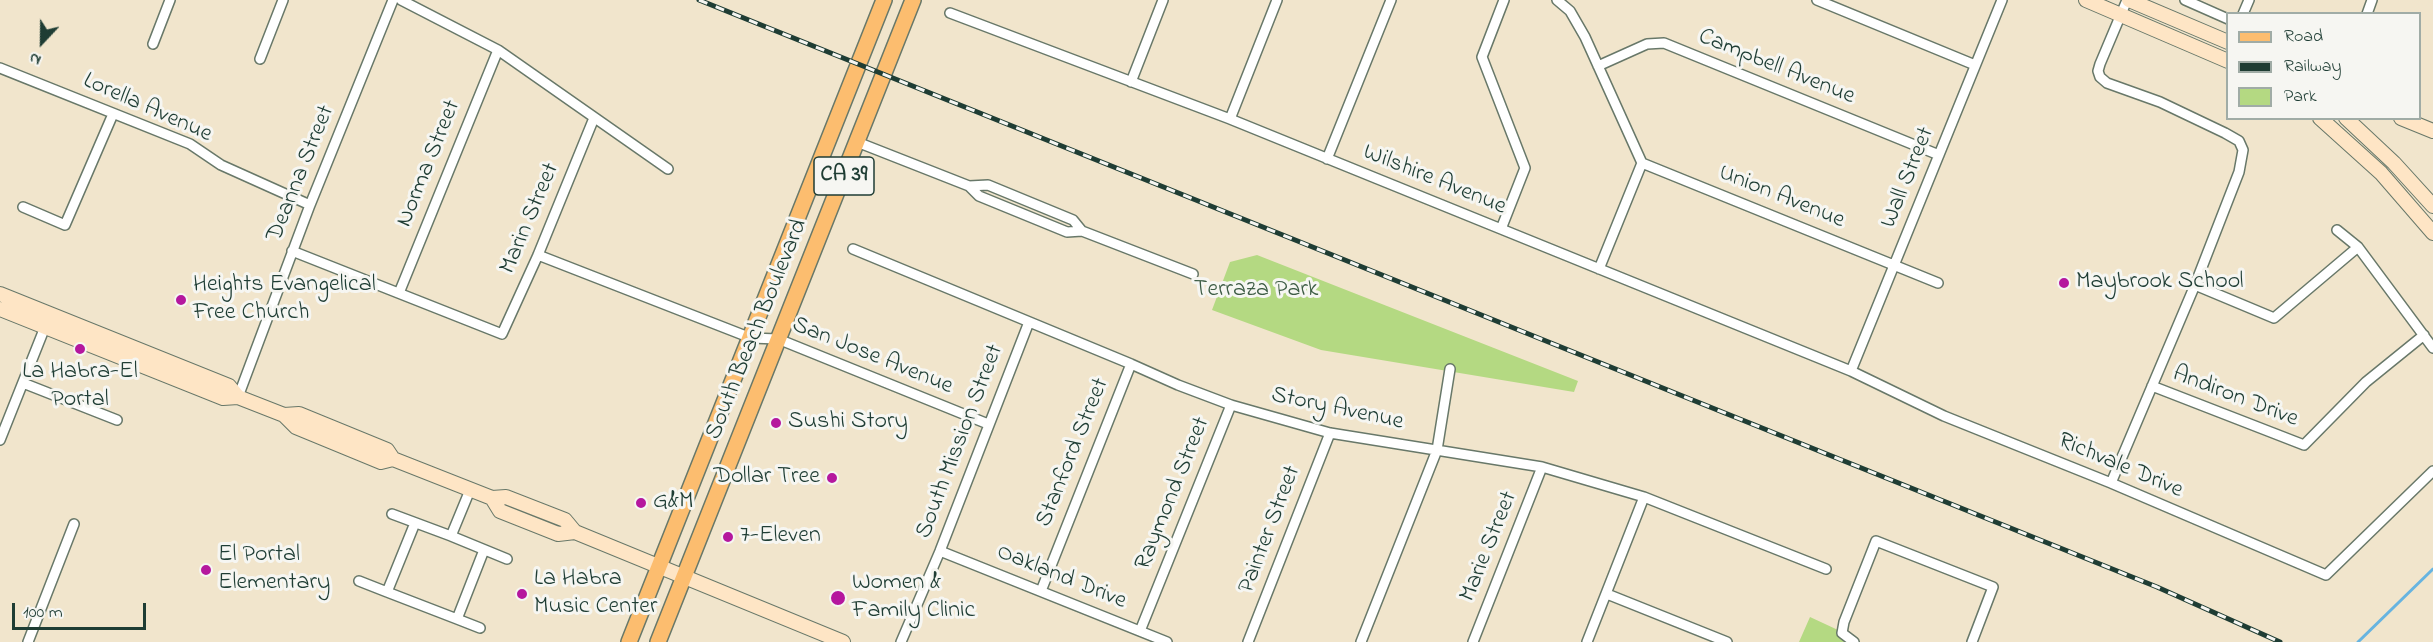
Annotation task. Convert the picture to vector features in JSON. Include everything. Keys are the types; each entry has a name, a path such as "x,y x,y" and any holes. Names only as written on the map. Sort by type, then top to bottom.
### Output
{"main road":[{"name":"South Beach Boulevard","path":"659,567 884,0"},
{"name":"South Beach Boulevard","path":"682,576 913,0"},
{"path":"2086,0 2226,60"},
{"path":"2128,0 2226,41"},
{"path":"2322,120 2381,173 2433,233"},
{"path":"2348,120 2394,163 2433,206"},
{"path":"2406,120 2433,131"},
{"path":"0,294 47,321"},
{"path":"0,309 47,321 229,386 238,397 284,415 296,427 381,462 393,459 470,489 492,498 500,511 558,534 575,532 843,642"},
{"name":"CA 39","path":"629,642 659,567"},
{"name":"CA 39","path":"658,642 682,576"}],"street":[{"path":"153,44 170,0"},
{"path":"260,59 283,0"},
{"name":"Deanna Street","path":"238,397 292,251 393,0"},
{"path":"401,0 498,50 668,169"},
{"path":"1131,82 1162,0"},
{"path":"1230,119 1277,0"},
{"path":"1327,159 1391,0"},
{"path":"1501,229 1525,168 1482,57 1504,0"},
{"path":"1557,0 1570,11 1642,163 1599,269"},
{"path":"1817,0 1975,65"},
{"name":"Wall Street","path":"1851,371 2002,0"},
{"path":"2111,483 2195,285 2239,172 2243,150 2239,141 2225,133 2100,77 2098,71 2128,0"},
{"path":"2185,0 2226,18"},
{"name":"Wilshire Avenue","path":"950,13 1230,119 1851,371 1899,393"},
{"name":"Campbell Avenue","path":"1598,66 1647,44 1664,43 1939,155"},
{"name":"Norma Street","path":"399,293 498,50"},
{"name":"Lorella Avenue","path":"0,68 190,144 221,165 310,205"},
{"path":"23,207 65,225 113,114"},
{"name":"Marin Street","path":"399,293 502,334 538,255 594,118"},
{"path":"857,142 969,186 979,196 1067,232 1082,231 1193,274"},
{"name":"Union Avenue","path":"1642,163 1938,283"},
{"path":"2337,230 2358,247 2433,348"},
{"path":"2195,285 2274,318 2358,247"},
{"name":"Story Avenue","path":"854,249 1231,405 1330,433 1542,467 1644,497 1826,569"},
{"path":"292,251 399,293"},
{"name":"San Jose Avenue","path":"538,255 751,338 778,339 988,424"},
{"path":"0,440 47,321"},
{"name":"South Mission Street","path":"901,642 1029,322"},
{"name":"Andiron Drive","path":"2152,386 2304,445 2366,382 2424,334"},
{"name":"Stanford Street","path":"1041,591 1131,364"},
{"path":"1362,642 1437,450 1450,369"},
{"path":"23,383 117,420"},
{"name":"Richvale Drive","path":"1899,393 1944,416 2111,483 2326,575 2433,471"},
{"name":"Raymond Street","path":"1140,631 1231,405"},
{"name":"Painter Street","path":"1248,642 1330,433"},
{"name":"Marie Street","path":"1473,642 1542,467"},
{"path":"451,536 470,489"},
{"path":"1587,642 1644,497"},
{"path":"392,514 507,559"},
{"path":"387,592 415,522"},
{"path":"28,642 74,524"},
{"path":"1854,642 1842,633 1844,622 1876,541 1994,587 1972,642"},
{"path":"457,619 484,550"},
{"name":"Oakland Drive","path":"939,551 1167,642"},
{"path":"359,580 480,628"},
{"path":"1607,594 1727,642"}],"green space":[{"name":"Terraza Park","path":"1257,255 1578,381 1574,392 1321,350 1212,310 1230,262"},
{"path":"1810,617 1838,630 1844,642 1799,642"}],"waterway":[{"path":"2358,642 2433,569"}],"railway":[{"path":"699,0 2157,587 2280,642"}],"place":[{"name":"Maybrook School","path":"2064,283"},
{"name":"Heights Evangelical Free Church","path":"181,300"},
{"name":"La Habra-El Portal","path":"80,349"},
{"name":"Sushi Story","path":"776,423"},
{"name":"Dollar Tree","path":"832,478"},
{"name":"G&M","path":"641,503"},
{"name":"7-Eleven","path":"728,537"},
{"name":"El Portal Elementary","path":"206,570"},
{"name":"La Habra Music Center","path":"522,594"},
{"name":"Women & Family Clinic","path":"838,598"}]}
